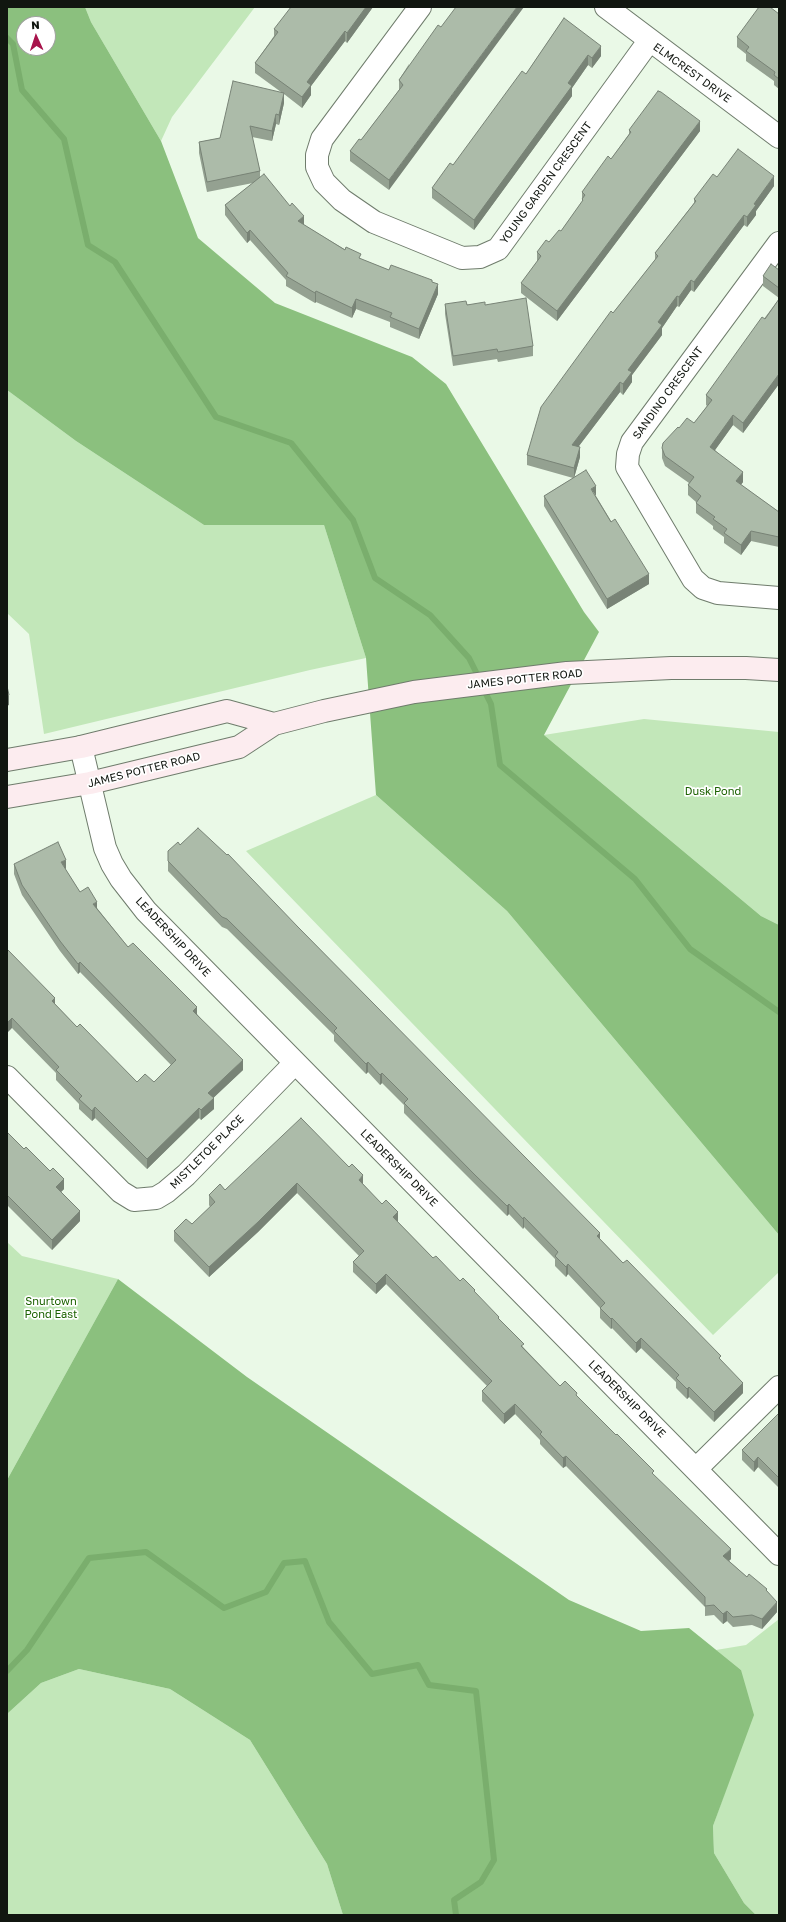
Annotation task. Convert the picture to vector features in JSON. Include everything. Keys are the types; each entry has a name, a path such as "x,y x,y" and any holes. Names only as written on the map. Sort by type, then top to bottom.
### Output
{"main road":[{"name":"JAMES POTTER ROAD","path":"7,797 90,783 239,747 274,724 414,692 567,673 671,668 746,668 779,670"},
{"name":"JAMES POTTER ROAD","path":"7,760 81,747 227,711 274,724"}],"street":[{"name":"YOUNG GARDEN CRESCENT","path":"420,7 322,139 317,155 317,167 324,182 342,200 374,222 462,258 480,257 498,249 650,41"},
{"name":"ELMCREST DRIVE","path":"606,7 779,137"},
{"name":"SANDINO CRESCENT","path":"779,243 632,442 628,454 627,467 690,574 703,588 718,593 779,598"},
{"name":"LEADERSHIP DRIVE","path":"81,747 105,848 121,879 155,921 779,1554"},
{"name":"MISTLETOE PLACE","path":"7,1077 121,1192 134,1200 139,1200 156,1198 166,1192 186,1175 295,1063"},
{"path":"696,1469 779,1387"}],"green space":[{"path":"7,7 85,7 91,22 161,141 198,238 275,303 412,357 446,384 584,612 599,632 544,735 761,916 779,925 779,1235 507,911 376,795 366,658 324,525 204,525 76,441 7,390"},
{"path":"85,7 255,7 172,117 161,141 91,22"},
{"path":"7,390 76,441 204,525 324,525 366,658 44,734 29,634 7,613"},
{"name":"Dusk Pond","path":"644,719 779,732 779,925 761,916 544,735"},
{"path":"376,795 507,911 779,1235 779,1272 713,1335 246,851"},
{"name":"Snurtown Pond East","path":"7,1242 22,1256 118,1279 7,1480"},
{"path":"118,1279 247,1377 569,1600 641,1631 689,1628 741,1670 754,1715 713,1826 714,1853 744,1903 756,1915 343,1915 327,1864 250,1740 170,1689 79,1669 41,1683 7,1714 7,1480"},
{"path":"779,1619 779,1915 756,1915 744,1903 714,1853 713,1826 731,1775 741,1670 716,1650 746,1645"},
{"path":"79,1669 170,1689 250,1740 327,1864 343,1915 7,1915 7,1714 41,1683"}],"building":[{"path":"291,7 366,7 347,33 345,31 307,82 311,85 302,97 255,63 278,32 274,29"},
{"path":"456,7 517,7 389,180 350,151 359,139 361,140 403,85 399,80 438,25 441,27"},
{"path":"759,7 770,7 779,14 779,79 774,75 775,72 746,51 749,47 737,37"},
{"path":"564,18 601,46 592,58 588,55 568,83 572,86 474,220 432,188 450,163 453,165 522,71 526,74"},
{"path":"233,81 284,93 279,115 276,114 272,131 250,126 260,171 207,182 199,142 220,138"},
{"path":"658,91 700,121 557,311 521,283 541,256 537,252 546,240 549,242 559,230 561,231 583,200 582,199 585,195 582,192 608,156 611,159 631,132 629,130"},
{"path":"738,149 774,176 754,204 756,205 747,217 744,215 694,282 691,280 679,297 677,296 658,322 662,325 628,370 632,372 623,384 620,382 572,445 580,447 574,468 527,455 541,407 611,311 613,313 658,256 655,253 696,201 694,199 713,174 717,177"},
{"path":"264,174 290,206 292,203 304,216 298,221 345,250 346,247 361,254 359,258 389,270 391,265 432,280 432,282 438,284 419,329 390,317 392,313 356,299 352,308 316,291 315,293 286,276 288,273 250,230 247,233 225,205"},
{"path":"771,264 779,270 779,288 763,276"},
{"path":"526,298 533,346 498,352 497,349 453,356 445,304 466,301 467,305 485,302 485,305"},
{"path":"779,299 779,374 743,423 733,415 710,447 743,472 736,481 779,512 779,537 751,531 741,545 724,533 727,529 713,519 715,517 696,503 701,496 688,485 694,477 665,456 662,448 663,443 687,418 694,423 712,400 706,395 762,317 765,319"},
{"path":"586,470 596,486 591,489 611,522 615,519 649,574 607,599 544,496"},
{"path":"198,828 227,855 228,854 600,1233 597,1236 623,1263 627,1260 721,1356 719,1358 743,1383 714,1412 689,1387 687,1389 676,1378 679,1375 641,1338 636,1343 600,1308 605,1303 568,1264 566,1267 555,1256 558,1252 524,1217 523,1219 509,1204 507,1206 475,1175 404,1103 408,1099 382,1073 380,1075 368,1062 366,1064 334,1031 337,1028 227,919 222,917 168,861 168,851 178,842 180,845"},
{"path":"58,842 66,860 61,862 80,892 88,887 97,902 93,904 128,947 133,943 197,1007 193,1011 243,1060 208,1093 214,1098 201,1110 199,1108 147,1159 95,1107 92,1111 79,1099 82,1096 56,1070 59,1067 12,1018 7,1023 7,949 55,998 52,1001 77,1027 80,1024 137,1082 145,1074 154,1082 176,1060 80,962 78,964 60,941 22,885 14,864"},
{"path":"301,1118 349,1167 352,1164 363,1175 359,1180 382,1204 386,1200 398,1212 393,1217 433,1258 436,1256 460,1281 463,1278 475,1290 474,1291 499,1317 498,1318 524,1344 521,1346 560,1386 565,1381 577,1393 576,1395 654,1471 652,1473 731,1549 723,1556 747,1577 749,1574 767,1589 766,1590 777,1602 762,1619 752,1615 733,1617 727,1611 723,1614 714,1605 705,1606 705,1597 566,1456 563,1458 540,1434 542,1432 515,1404 504,1414 482,1391 492,1381 386,1274 376,1284 353,1262 364,1251 297,1183 258,1222 209,1267 174,1231 186,1219 192,1224 215,1202 209,1195 220,1184 225,1190"},
{"path":"7,1132 24,1149 26,1147 50,1171 53,1168 64,1179 56,1187 80,1211 52,1240 7,1195"},
{"path":"779,1413 779,1478 758,1457 754,1462 742,1450"}],"waterway":[{"path":"7,38 13,44 22,90 64,139 88,245 115,262 216,417 291,443 353,520 375,578 430,615 469,658 480,680"},
{"path":"483,688 491,704 500,765 635,879 690,949 779,1012"},
{"path":"7,1671 27,1650 89,1558 146,1552 224,1608 266,1592 284,1563 305,1561 329,1622 372,1674 418,1665 429,1685 476,1691 494,1860 481,1882 454,1900 456,1915"}]}
